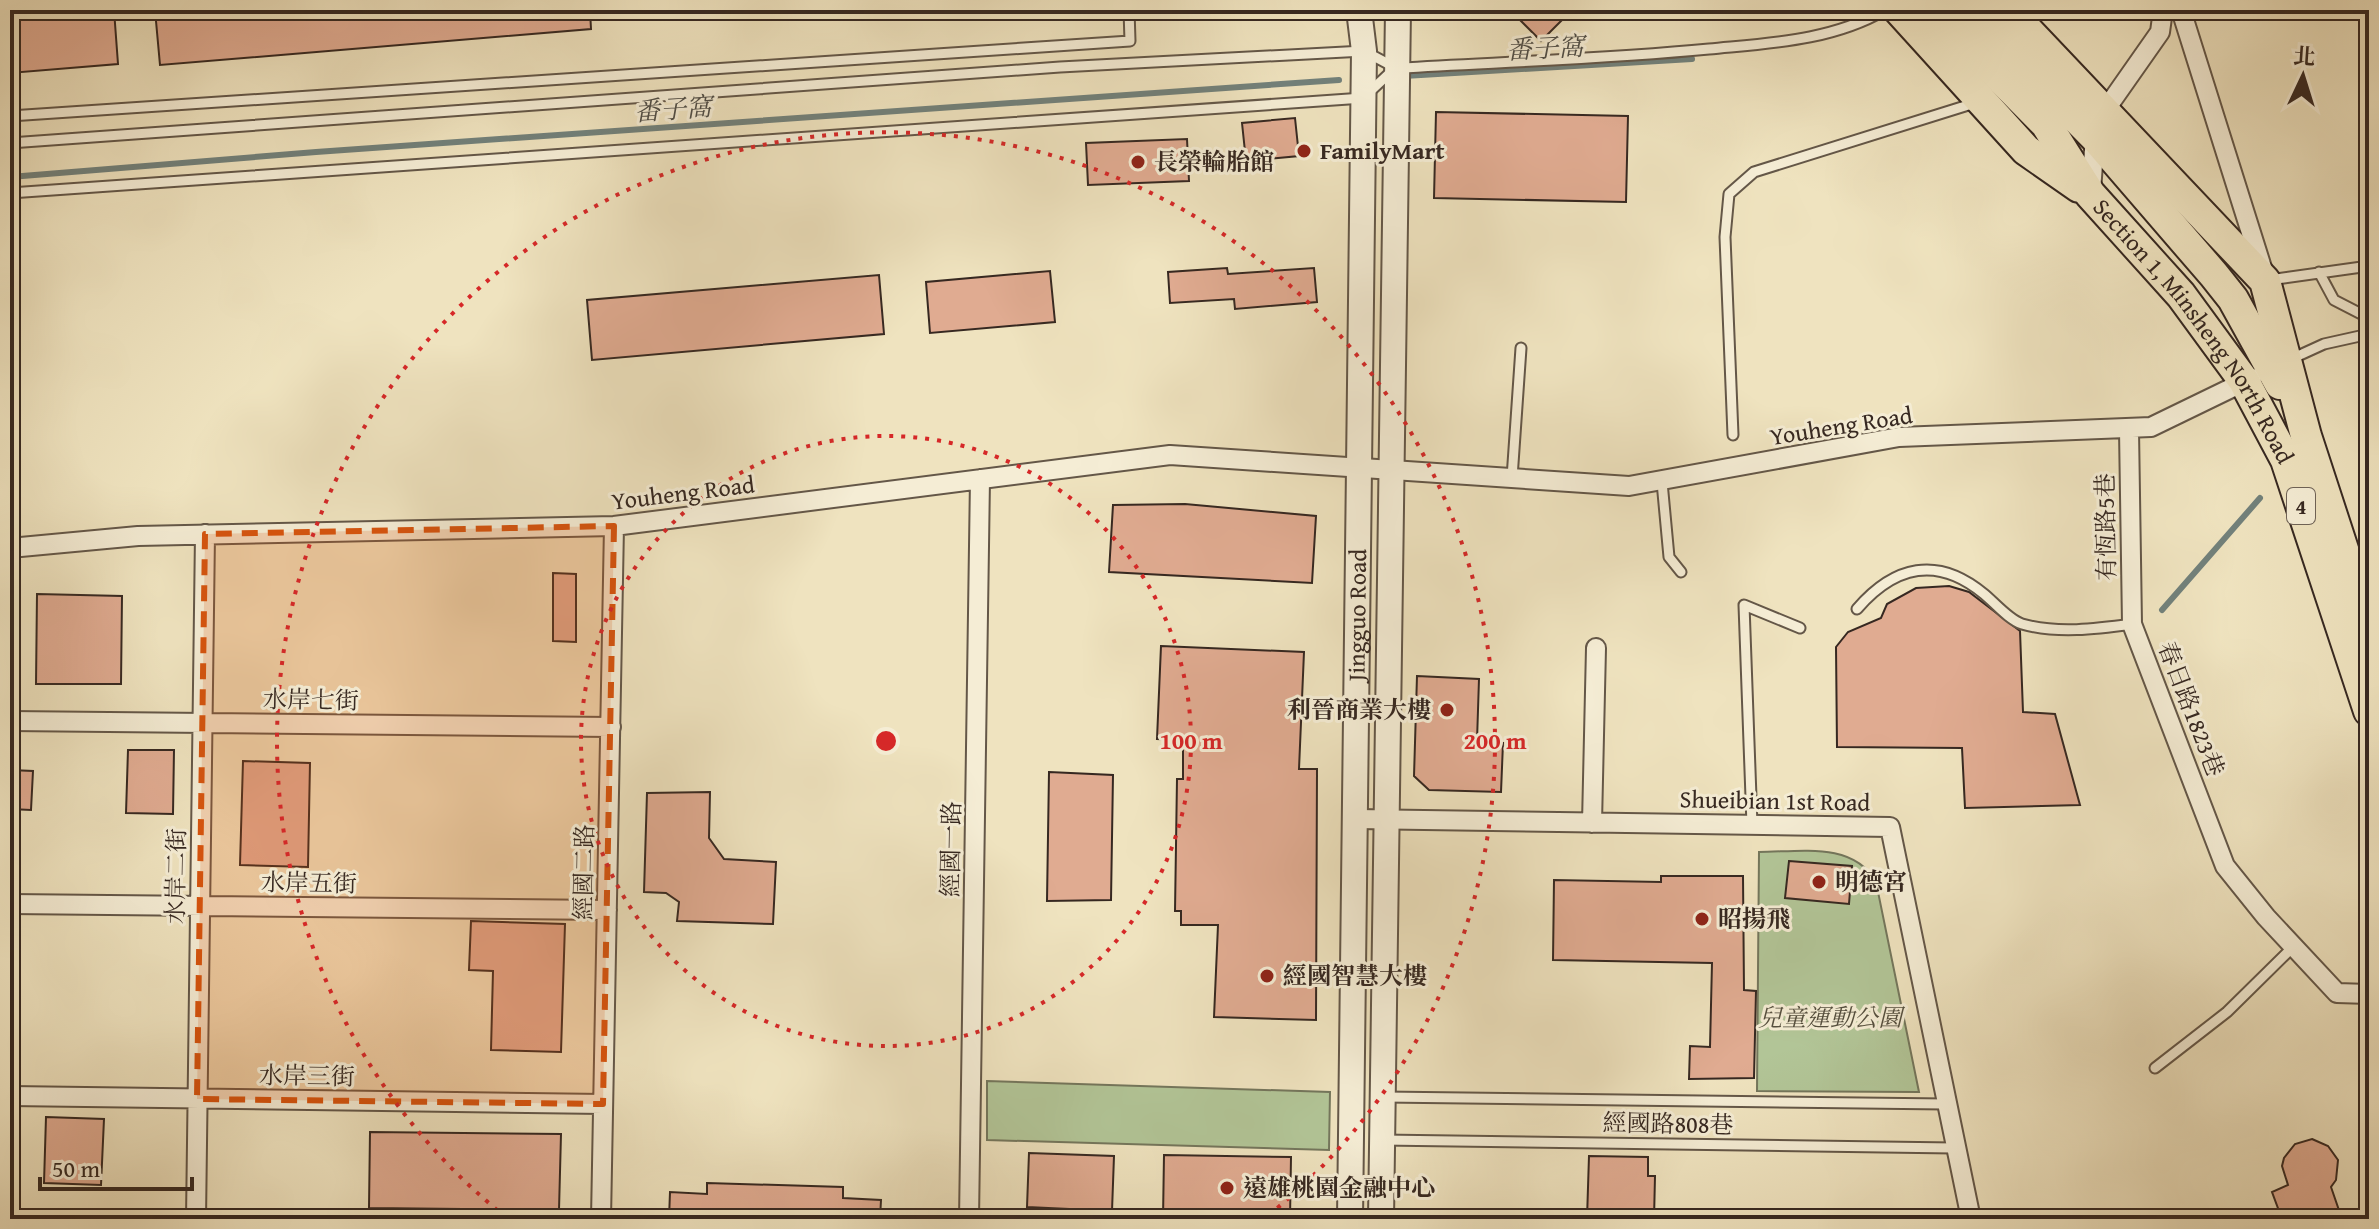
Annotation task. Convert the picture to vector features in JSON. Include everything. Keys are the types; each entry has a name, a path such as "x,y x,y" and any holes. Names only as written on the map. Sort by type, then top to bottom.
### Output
{"main road":[{"name":"4","path":"1899,10 1979,102 2026,150 2090,194"},
{"name":"4","path":"1933,10 2054,113"},
{"name":"4","path":"1970,10 2054,113 2090,194"},
{"name":"4","path":"2008,10 2100,123 2265,281 2280,365"},
{"name":"Section 1, Minsheng North Road","path":"2054,113 2100,123 2233,299"},
{"name":"Section 1, Minsheng North Road","path":"2090,194 2197,319 2244,381 2286,460 2364,680 2369,711"},
{"path":"2197,319 2265,281"},
{"name":"4","path":"2233,299 2280,365"},
{"name":"Section 1, Minsheng North Road","path":"2280,365 2369,629"}],"street":[{"name":"Jingguo Road","path":"1350,1219 1364,51 1359,10"},
{"name":"Jingguo Road","path":"1381,1219 1398,10"},
{"path":"2100,123 2160,32 2163,10"},
{"path":"2181,10 2255,238 2265,281"},
{"name":"Section 1, Minsheng North Road","path":"2090,194 2100,123"},
{"name":"Youheng Road","path":"10,548 205,534 614,526 1170,455 1629,486 1899,437 2151,427 2280,365"},
{"name":"有恆路5巷","path":"2129,430 2132,624"},
{"name":"經國一路","path":"969,1219 980,479"},
{"name":"經國二路","path":"601,1219 614,526"},
{"name":"水岸二街","path":"196,1219 205,534"},
{"name":"春日路1823巷","path":"2132,624 2225,866 2293,947 2337,993 2369,994"},
{"path":"1592,823 1596,648"},
{"name":"水岸七街","path":"10,721 611,727"},
{"name":"Shueibian 1st Road","path":"1356,819 1890,827 1953,1148 1971,1219"},
{"name":"水岸五街","path":"10,904 607,910"},
{"name":"水岸三街","path":"10,1096 603,1104"}],"lane":[{"path":"10,116 1130,41 1129,10"},
{"path":"10,143 1060,67 1364,51 1396,68 1667,53 1802,39 1860,24 1885,10"},
{"path":"10,193 1363,98 1396,68"},
{"path":"1733,435 1725,237 1729,194 1754,172 1979,102"},
{"path":"2265,281 2369,266"},
{"path":"2319,272 2334,300 2369,318"},
{"path":"2280,365 2324,344 2369,334"},
{"path":"1512,478 1521,348"},
{"path":"1662,482 1669,557 1681,572"},
{"name":"春日路1823巷","path":"1857,609 1873,591 1901,572 1941,570 1973,584 2020,623 2085,630 2132,624"},
{"path":"1752,825 1744,605 1800,628"},
{"path":"2155,1068 2227,1012 2293,947"},
{"name":"經國路808巷","path":"1383,1097 1945,1104"},
{"name":"經國路808巷","path":"1382,1140 1953,1148"}],"highlighted area":[{"path":"614,526 603,1104 197,1099 205,534"}],"green space":[{"name":"兒童運動公園","path":"1759,852 1839,854 1866,869 1876,882 1919,1092 1757,1091"},
{"path":"987,1081 1330,1092 1329,1150 987,1140"}],"building":[{"path":"10,10 114,10 118,64 10,73"},
{"path":"155,10 590,10 591,29 160,65"},
{"path":"1510,10 1572,10 1541,41"},
{"path":"1436,112 1628,116 1626,202 1434,198"},
{"path":"1295,118 1299,156 1246,161 1242,123"},
{"name":"長榮輪胎館","path":"1187,139 1189,181 1088,185 1086,143"},
{"path":"1227,268 1228,274 1314,268 1317,302 1235,309 1234,299 1170,303 1168,272"},
{"path":"1050,271 1055,322 930,333 926,282"},
{"path":"879,275 884,334 592,360 587,300"},
{"path":"1185,504 1316,516 1312,583 1109,572 1113,505"},
{"path":"553,573 576,574 576,642 553,641"},
{"path":"1949,586 1969,592 2020,631 2023,712 2055,714 2080,805 1965,808 1962,748 1837,747 1836,647 1848,632 1881,618 1887,604 1916,588"},
{"path":"37,594 122,596 121,684 36,684"},
{"path":"1161,646 1304,652 1299,769 1317,769 1316,1020 1214,1017 1218,925 1181,925 1181,911 1175,911 1177,779 1183,779 1183,740 1157,739"},
{"name":"利晉商業大樓","path":"1417,676 1479,679 1477,741 1503,743 1501,792 1429,790 1414,776"},
{"path":"128,750 174,750 173,814 126,813"},
{"path":"243,761 310,763 308,867 240,865"},
{"path":"10,770 33,771 31,810 10,809"},
{"path":"1049,772 1113,775 1111,900 1047,901"},
{"path":"710,792 709,838 724,859 776,862 773,924 677,921 679,902 666,893 644,892 647,793"},
{"name":"明德宮","path":"1789,861 1852,866 1849,904 1785,898"},
{"path":"1661,876 1743,876 1744,990 1756,991 1754,1078 1689,1079 1690,1046 1710,1047 1712,963 1553,960 1554,880 1661,882"},
{"path":"471,921 565,924 561,1052 491,1050 493,971 469,970"},
{"path":"46,1117 104,1119 101,1185 44,1183"},
{"path":"370,1132 561,1134 559,1210 369,1208"},
{"path":"2312,1139 2328,1146 2338,1160 2336,1180 2331,1187 2342,1219 2282,1219 2272,1192 2288,1185 2282,1166 2284,1158 2295,1144"},
{"path":"1029,1153 1114,1156 1112,1211 1027,1207"},
{"name":"遠雄桃園金融中心","path":"1164,1155 1291,1157 1290,1219 1163,1219"},
{"path":"1589,1156 1648,1157 1648,1176 1655,1176 1654,1219 1587,1219"},
{"path":"707,1183 843,1187 843,1198 881,1200 880,1219 669,1219 670,1192 707,1194"}],"waterway":[{"name":"番子窩","path":"1404,76 1692,59"},
{"name":"番子窩","path":"10,177 316,152 1339,80"},
{"path":"2162,610 2260,498"}],"place":[{"name":"FamilyMart","path":"1304,151"},
{"name":"長榮輪胎館","path":"1138,162"},
{"name":"利晉商業大樓","path":"1447,710"},
{"name":"明德宮","path":"1819,882"},
{"name":"昭揚飛","path":"1702,919"},
{"name":"經國智慧大樓","path":"1267,976"},
{"name":"遠雄桃園金融中心","path":"1227,1188"}]}
